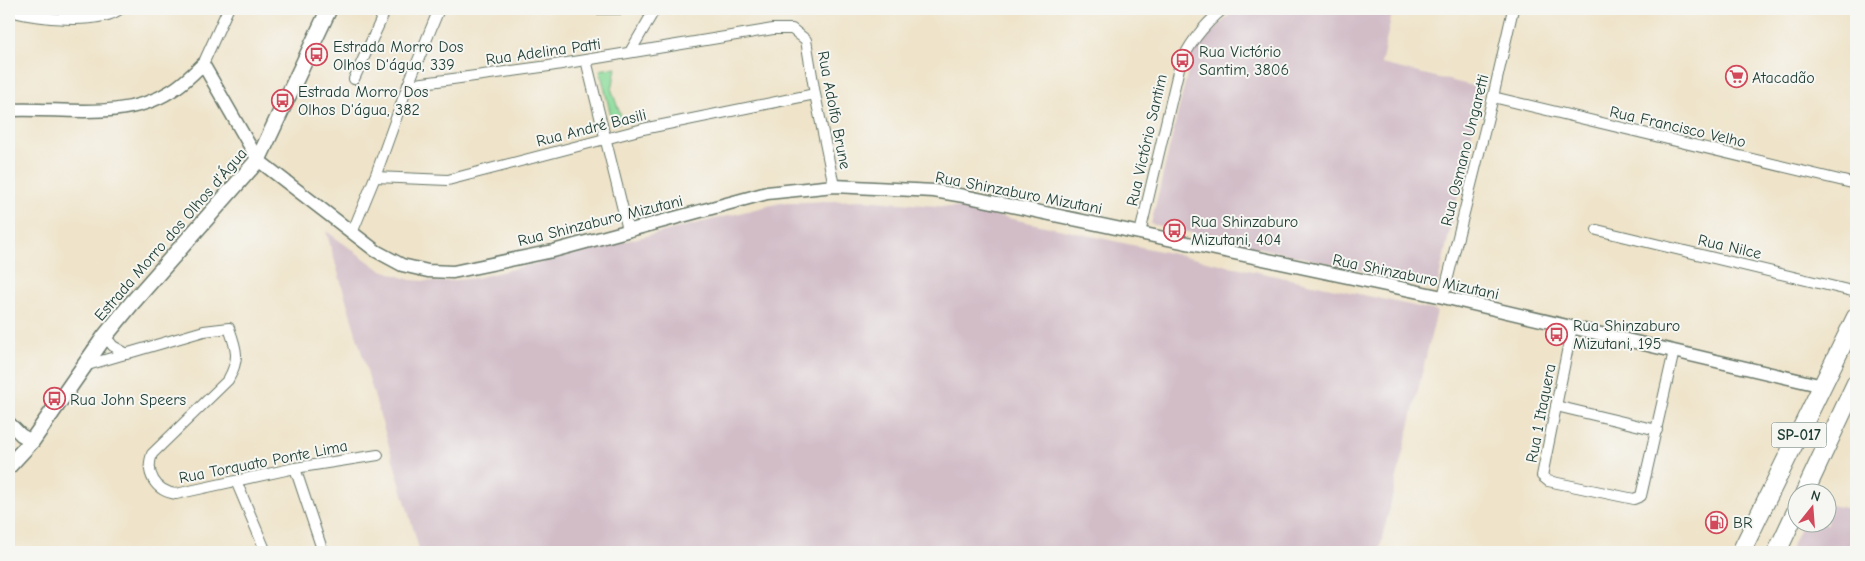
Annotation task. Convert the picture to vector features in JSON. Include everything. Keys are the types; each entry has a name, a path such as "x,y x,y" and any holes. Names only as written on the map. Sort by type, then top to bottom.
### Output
{"highway":[{"name":"SP-017","path":"1741,552 1856,317"},
{"name":"SP-017","path":"1809,484 1856,383"},
{"path":"1777,552 1788,529"}],"main road":[{"name":"Estrada Morro dos Olhos d'Água","path":"9,466 32,441 105,336 258,160 329,9"}],"street":[{"path":"9,10 44,17 82,19 104,16 120,9"},
{"path":"9,110 110,111 138,106 171,92 203,64 228,9"},
{"path":"354,79 386,9"},
{"path":"352,233 439,9"},
{"path":"598,9 655,9"},
{"path":"630,52 655,9"},
{"name":"Rua Victório Santim","path":"1140,233 1179,68 1185,51 1195,36 1222,9"},
{"name":"Rua Osmano Ungaretti","path":"1443,298 1493,98 1513,9"},
{"name":"Rua Adelina Patti","path":"408,85 586,60 773,29 792,29 806,40"},
{"name":"Rua Adolfo Brune","path":"806,40 834,186"},
{"path":"586,60 628,230"},
{"name":"Rua Shinzaburo Mizutani","path":"203,64 258,160 376,251 402,265 453,272 553,250 767,193 834,186 941,192 1443,298 1822,386"},
{"name":"Rua André Basili","path":"375,177 448,180 605,138 815,94"},
{"name":"Rua Francisco Velho","path":"1493,98 1856,184"},
{"name":"Rua Nilce","path":"1597,230 1856,292"},
{"name":"Rua 1 Itaquera","path":"1572,327 1542,476 1548,481 1634,499 1638,498 1643,492 1657,430"},
{"name":"Rua Torquato Ponte Lima","path":"84,366 204,331 229,328 234,340 237,358 236,365 228,380 158,446 152,454 149,467 156,485 166,492 176,494 295,468 378,456"},
{"path":"105,336 114,346 127,354"},
{"path":"1556,406 1657,430 1674,351"},
{"path":"9,423 21,435 32,441"},
{"path":"295,468 323,552"},
{"path":"236,481 266,552"}],"shaded area":[{"path":"1236,9 1393,9 1381,64 1482,88 1437,287 1151,224 1193,50"},
{"path":"863,200 962,208 1437,311 1379,552 420,552 326,231 379,269 410,280 439,282 476,278 780,203"},
{"path":"1838,507 1856,510 1856,552 1789,552 1797,534 1838,534"}],"green space":[{"path":"616,67 612,91 623,122 613,124 600,70"}],"place":[{"name":"Estrada Morro Dos Olhos D'água, 339","path":"317,55"},
{"name":"Rua Victório Santim, 3806","path":"1183,60"},
{"name":"Atacadão","path":"1736,77"},
{"name":"Estrada Morro Dos Olhos D'água, 382","path":"282,100"},
{"name":"Rua Shinzaburo Mizutani, 404","path":"1175,230"},
{"name":"Rua Shinzaburo Mizutani, 195","path":"1557,334"},
{"name":"Rua John Speers","path":"54,399"},
{"name":"BR","path":"1717,522"}]}
